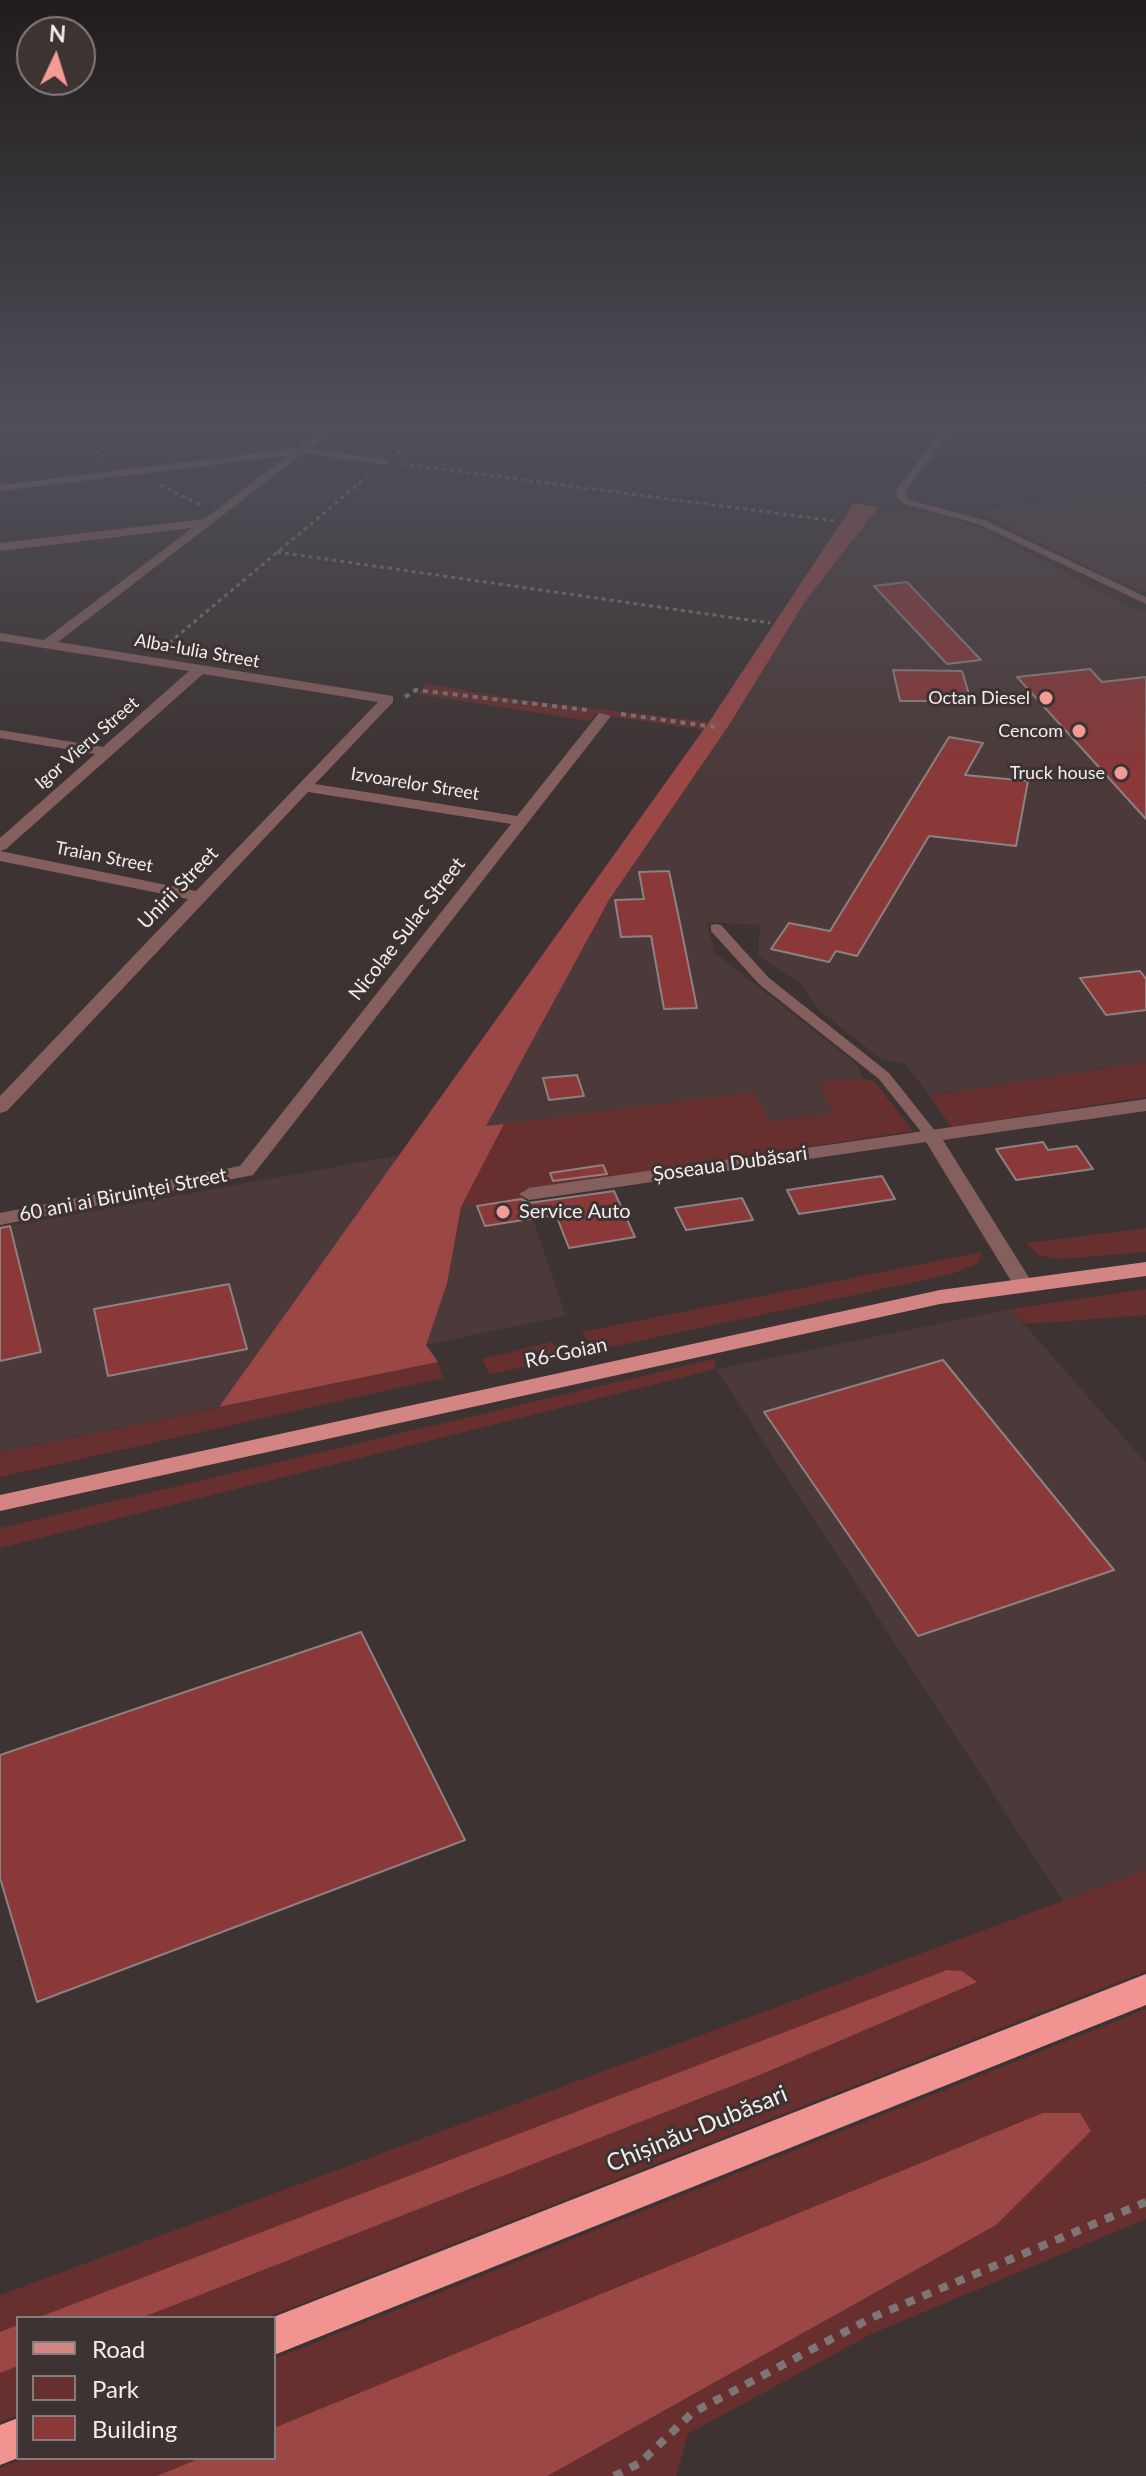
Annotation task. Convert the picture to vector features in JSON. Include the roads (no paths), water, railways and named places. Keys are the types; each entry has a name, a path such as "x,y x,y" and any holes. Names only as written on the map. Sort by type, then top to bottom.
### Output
{"highway":[{"name":"Chișinău-Dubăsari","path":"276,2335 1146,1989"}],"main road":[{"name":"R6-Goian","path":"0,1503 940,1297 1146,1269"}],"street":[{"path":"0,547 29,544"},
{"path":"49,643 182,544"},
{"name":"Alba-Iulia Street","path":"0,637 388,699"},
{"name":"Igor Vieru Street","path":"0,846 199,670"},
{"name":"Unirii Street","path":"0,1107 388,699"},
{"name":"Nicolae Sulac Street","path":"246,1171 601,713"},
{"path":"0,734 108,752"},
{"name":"Izvoarelor Street","path":"305,787 519,821"},
{"name":"Traian Street","path":"0,856 201,897"},
{"name":"Șoseaua Dubăsari","path":"529,1194 1146,1105"},
{"path":"931,1135 1023,1284"},
{"name":"60 ani ai Biruinței Street","path":"0,1219 246,1171"}],"lane":[{"path":"1026,544 1146,601"},
{"path":"716,928 764,981 884,1076 931,1135"}],"place":[{"name":"Octan Diesel","path":"1046,698"},
{"name":"Cencom","path":"1079,731"},
{"name":"Truck house","path":"1121,773"},
{"name":"Service Auto","path":"503,1212"}]}
